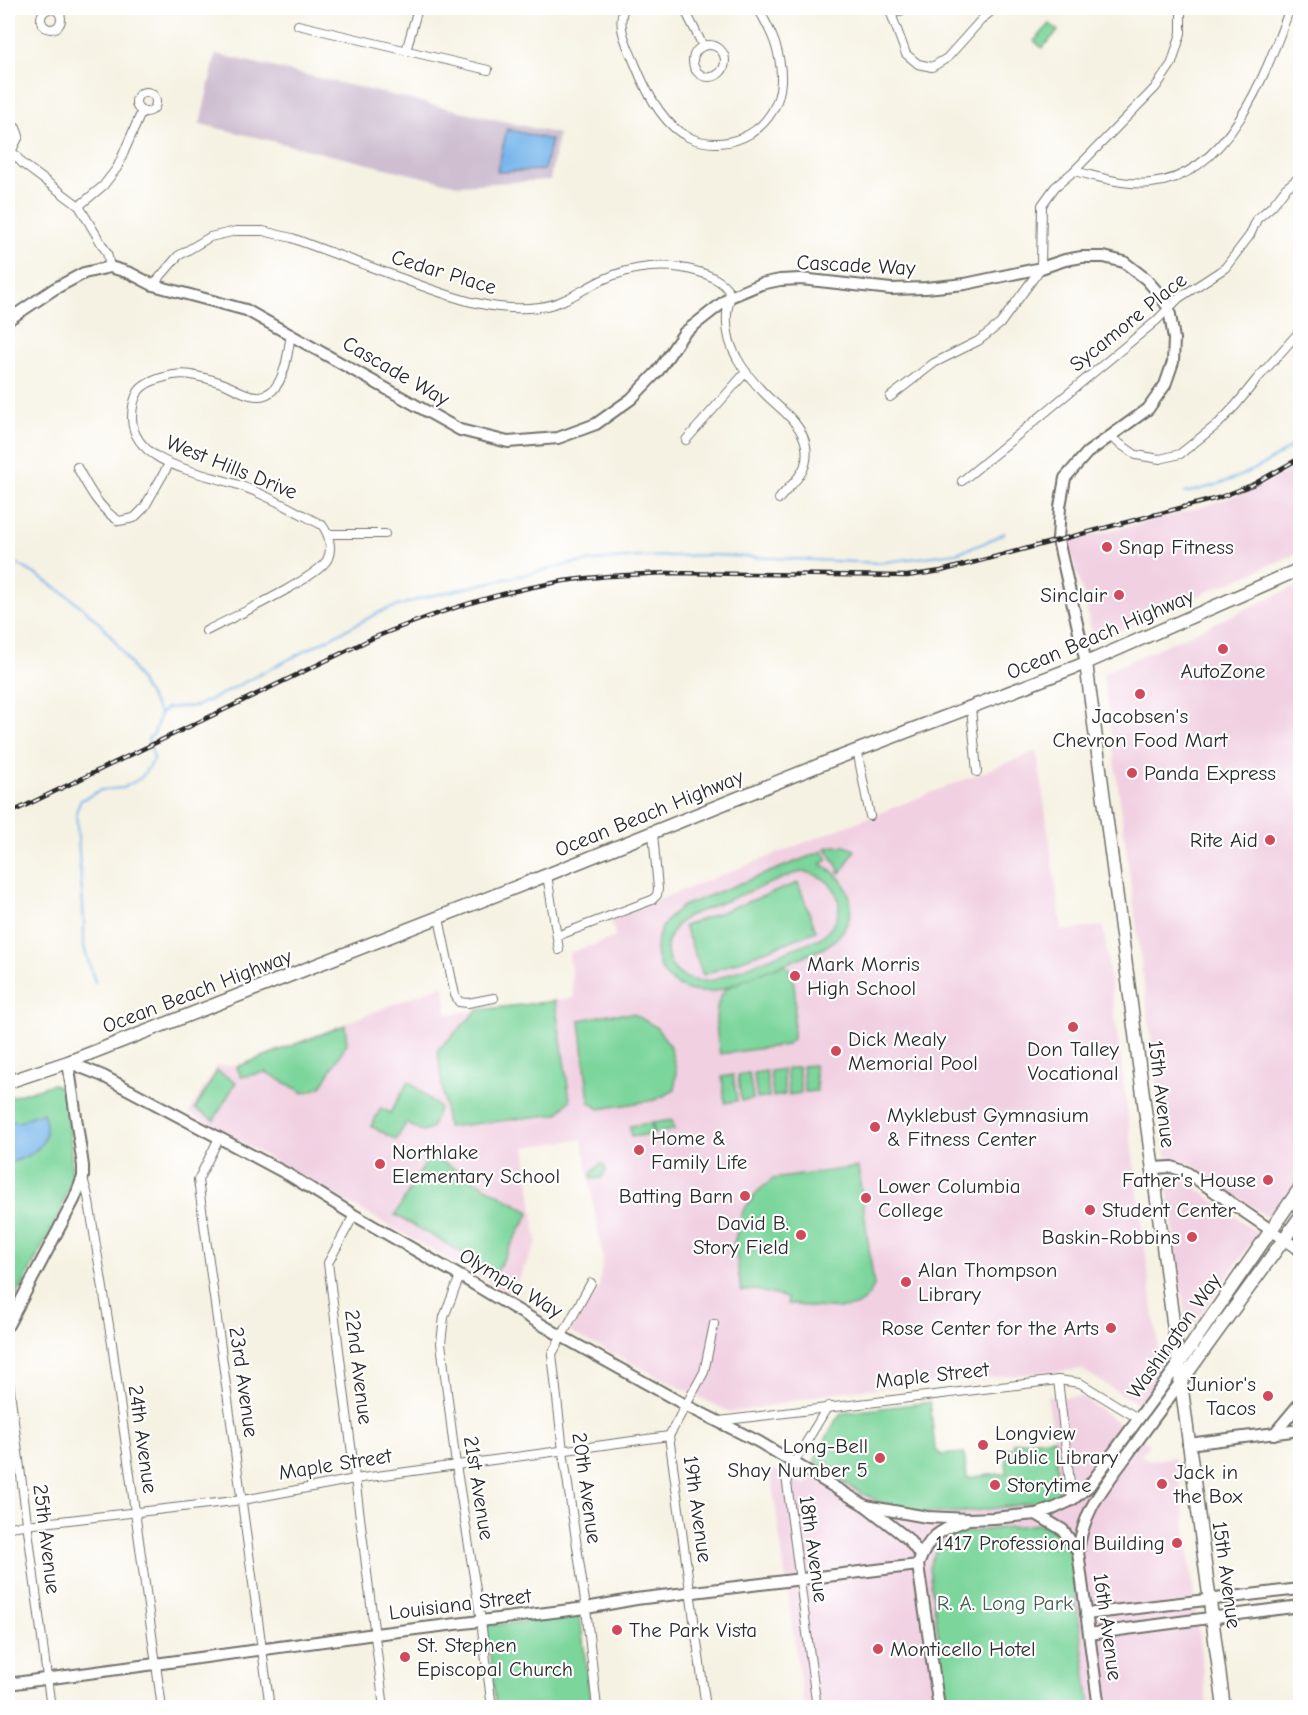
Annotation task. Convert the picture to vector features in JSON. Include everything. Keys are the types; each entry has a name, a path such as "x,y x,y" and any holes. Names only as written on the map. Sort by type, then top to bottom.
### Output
{"main road":[{"name":"Ocean Beach Highway","path":"8,1082 68,1062 439,918 857,750 1086,663 1300,569"},
{"name":"15th Avenue","path":"1086,663 1224,1707"},
{"name":"Washington Way","path":"1178,1365 1300,1188"},
{"name":"Washington Way","path":"1180,1383 1300,1217"}],"street":[{"path":"406,51 418,8"},
{"path":"624,8 621,16 624,37 641,80 670,124 688,137 707,142 728,143 748,137 765,124 777,103 781,82 779,54 772,32 758,8"},
{"path":"684,8 703,46"},
{"path":"907,8 890,11 906,54 918,64 932,67 947,58 995,8"},
{"path":"890,397 934,363 978,341 1000,324 1041,268 1042,205 1055,187 1074,171 1156,87 1172,63 1181,33 1181,8"},
{"path":"1074,171 1121,183 1152,183 1171,179 1197,167 1231,131 1253,99 1290,8"},
{"path":"298,25 488,70"},
{"path":"713,45 722,50 724,54 723,69 716,76 705,76 696,70 695,54 703,46 713,45"},
{"path":"79,206 103,186 117,168 142,111"},
{"path":"8,124 16,128 19,136 9,149 23,164 79,206 107,253 110,267 84,273 54,289 8,320"},
{"name":"Sycamore Place","path":"962,481 1169,309 1179,298 1225,268 1250,235 1257,219 1286,188 1300,177"},
{"name":"Cedar Place","path":"153,285 178,256 210,237 236,231 263,231 292,238 462,301 503,309 541,307 570,299 602,280 632,270 665,265 700,272 721,282 728,290 730,297"},
{"name":"Cascade Way","path":"110,267 130,273 153,285 246,310 460,429 508,442 558,438 596,424 631,399 657,371 684,333 730,297 761,284 780,280 809,280 891,289 926,288 965,284 1082,257 1104,257 1124,262 1146,279 1161,295 1169,309 1174,339 1173,362 1165,385 1148,409 1087,453 1065,478 1058,540 1086,663"},
{"path":"730,297 726,312 728,335 735,355 746,372 796,424 806,444 807,463 799,479 778,499"},
{"path":"1110,437 1136,455 1160,459 1180,454 1236,405 1300,331"},
{"name":"West Hills Drive","path":"291,334 280,378 273,390 260,396 245,395 225,385 193,375 171,375 154,380 139,390 132,407 132,425 138,441 150,453 169,464 245,487 322,525 328,534"},
{"path":"686,440 746,372"},
{"path":"77,467 91,492 111,516 119,521 134,518 144,507 169,464"},
{"path":"206,631 311,574 326,560 329,548 328,534 385,534"},
{"path":"971,708 977,772"},
{"path":"857,750 870,816"},
{"path":"557,936 652,900 657,895 653,833"},
{"path":"547,875 559,950"},
{"path":"439,918 455,995 459,1002 468,1003 494,998"},
{"path":"8,1324 74,1200 83,1177 68,1062"},
{"name":"Olympia Way","path":"68,1062 103,1076 289,1175 561,1336 794,1463 866,1506 908,1539 920,1560"},
{"name":"23rd Avenue","path":"219,1138 198,1180 270,1707"},
{"path":"1152,1168 1172,1167 1186,1172 1300,1250"},
{"name":"24th Avenue","path":"83,1177 112,1344 162,1707"},
{"name":"22nd Avenue","path":"354,1215 328,1263 384,1707"},
{"name":"21st Avenue","path":"460,1276 444,1317 441,1343 456,1465 492,1707"},
{"name":"20th Avenue","path":"591,1283 552,1354 562,1451 586,1608 597,1707"},
{"name":"19th Avenue","path":"706,1707 669,1436 704,1372 714,1324"},
{"name":"Washington Way","path":"1072,1500 1089,1486 1178,1365"},
{"name":"25th Avenue","path":"8,1375 51,1707"},
{"path":"866,1506 927,1516 969,1519 1036,1514 1072,1500 1058,1380"},
{"name":"Maple Street","path":"719,1421 828,1406 1058,1380 1080,1383 1139,1419"},
{"name":"Washington Way","path":"1108,1479 1180,1383"},
{"path":"1274,1434 1300,1403"},
{"name":"18th Avenue","path":"817,1707 786,1476 828,1406"},
{"path":"1188,1444 1300,1430"},
{"name":"Maple Street","path":"8,1527 243,1500 355,1479 669,1436"},
{"name":"16th Avenue","path":"1098,1705 1078,1552 1086,1516 1108,1479"},
{"name":"16th Avenue","path":"1036,1514 1063,1530 1078,1552"},
{"path":"939,1707 920,1560 930,1540 942,1529 969,1519"},
{"name":"Louisiana Street","path":"8,1684 586,1608 920,1560"},
{"path":"1086,1614 1300,1589"},
{"path":"1089,1634 1300,1606"}],"shaded area":[{"path":"216,54 558,134 550,180 457,185 200,124"},
{"path":"1300,463 1300,552 1098,639 1093,639 1068,542 1192,510 1238,495 1282,475"},
{"path":"1300,585 1300,1178 1271,1220 1196,1167 1181,1159 1167,1158 1103,673"},
{"path":"1037,751 1062,931 1103,926 1161,1371 1160,1377 1143,1404 1139,1405 1081,1369 835,1392 731,1413 570,1332 599,1288 603,1258 582,1139 525,1147 537,1243 510,1294 189,1113 217,1066 238,1065 443,985 447,1014 574,998 569,953 616,937 610,919"},
{"path":"1166,1176 1182,1178 1258,1233 1190,1330 1187,1330"},
{"path":"1047,1396 1081,1397 1150,1444 1141,1455 1149,1461 1174,1457 1183,1505 1207,1707 804,1707 770,1468 806,1485 818,1468 875,1500 937,1513 1057,1499 1059,1489"}],"green space":[{"path":"1050,24 1058,31 1042,48 1034,41"},
{"path":"845,846 855,850 841,873 838,872 839,869 826,848"},
{"path":"823,851 828,860 821,864 843,883 849,894 851,906 844,929 835,940 822,949 717,991 697,992 680,987 667,977 659,965 656,950 659,935 668,920 683,906","holes":["804,872 817,876 834,890 839,909 830,929 820,938 714,980 698,981 685,977 675,970 669,961 667,950 669,938 676,926 688,916 793,874"]},
{"path":"798,883 816,931 703,975 684,926"},
{"path":"785,964 790,971 795,989 793,1039 786,1045 720,1054 716,1013 725,990"},
{"path":"555,1001 570,1100 558,1114 447,1127 438,1050 478,1010"},
{"path":"609,1014 634,1014 656,1027 669,1044 676,1069 675,1090 655,1100 599,1109 589,1101 580,1020"},
{"path":"345,1025 347,1043 321,1087 304,1093 266,1072 241,1077 237,1067"},
{"path":"814,1065 817,1091 805,1092 802,1066"},
{"path":"798,1067 801,1093 789,1095 786,1069"},
{"path":"782,1069 785,1095 773,1097 770,1071"},
{"path":"217,1071 236,1082 214,1120 195,1109"},
{"path":"766,1071 769,1097 757,1099 754,1073"},
{"path":"749,1073 753,1099 741,1101 738,1075"},
{"path":"733,1075 737,1101 725,1103 722,1077"},
{"path":"409,1081 439,1108 431,1129 423,1132 406,1123 396,1140 371,1126 381,1108 390,1113"},
{"path":"53,1084 64,1089 70,1128 72,1176 61,1210 8,1314 8,1098"},
{"path":"672,1120 674,1130 654,1133 653,1123"},
{"path":"651,1123 653,1134 631,1137 630,1126"},
{"path":"430,1155 530,1212 496,1272 395,1215"},
{"path":"601,1163 606,1171 601,1178 592,1179 591,1174"},
{"name":"David B. Story Field","path":"858,1167 874,1286 866,1298 853,1307 824,1308 787,1304 787,1298 756,1290 741,1291 736,1251 733,1246 743,1211 758,1191 773,1179"},
{"path":"930,1402 935,1449 941,1455 964,1453 967,1478 1007,1473 1005,1449 1014,1448 1013,1443 1054,1438 1059,1489 1057,1499 977,1511 915,1512 876,1500 818,1468 815,1464 815,1459 836,1420 843,1413"},
{"name":"R. A. Long Park","path":"1038,1524 1057,1530 1069,1544 1090,1707 948,1707 929,1568 934,1556 944,1542 961,1533"},
{"path":"580,1615 591,1707 496,1707 486,1626"}],"water":[{"path":"507,129 551,140 544,170 497,172"},
{"path":"43,1113 46,1132 40,1146 34,1152 8,1163 8,1121 19,1122"}],"waterway":[{"path":"1185,493 1216,485 1261,466 1300,439"},
{"path":"95,982 84,947 76,812 81,800 101,790 123,788 141,778 154,759 148,739 154,734 160,714 167,708 196,706 214,698 382,611 426,597 575,563 636,557 710,555 878,563 956,553 1005,533"},
{"path":"8,559 63,593 101,625 124,654 160,714"}],"railway":[{"path":"8,814 373,638 484,599 553,583 624,575 667,573 907,576 941,571 1218,498 1252,485 1300,458"}],"place":[{"name":"Snap Fitness","path":"1107,547"},
{"name":"Sinclair","path":"1119,595"},
{"name":"AutoZone","path":"1223,649"},
{"name":"Jacobsen's Chevron Food Mart","path":"1140,694"},
{"name":"Panda Express","path":"1132,773"},
{"name":"Rite Aid","path":"1270,840"},
{"name":"Mark Morris High School","path":"795,976"},
{"name":"Don Talley Vocational","path":"1073,1027"},
{"name":"Dick Mealy Memorial Pool","path":"836,1051"},
{"name":"Myklebust Gymnasium & Fitness Center","path":"875,1127"},
{"name":"Home & Family Life","path":"639,1150"},
{"name":"Northlake Elementary School","path":"380,1164"},
{"name":"Father's House","path":"1268,1180"},
{"name":"Batting Barn","path":"745,1196"},
{"name":"Lower Columbia College","path":"866,1198"},
{"name":"Student Center","path":"1090,1210"},
{"name":"David B. Story Field","path":"801,1235"},
{"name":"Baskin-Robbins","path":"1192,1237"},
{"name":"Alan Thompson Library","path":"906,1282"},
{"name":"Rose Center for the Arts","path":"1111,1328"},
{"name":"Junior's Tacos","path":"1268,1396"},
{"name":"Longview Public Library","path":"983,1445"},
{"name":"Long-Bell Shay Number 5","path":"880,1458"},
{"name":"Jack in the Box","path":"1162,1484"},
{"name":"Storytime","path":"995,1485"},
{"name":"1417 Professional Building","path":"1177,1543"},
{"name":"The Park Vista","path":"617,1630"},
{"name":"Monticello Hotel","path":"878,1649"},
{"name":"St. Stephen Episcopal Church","path":"405,1657"}]}
